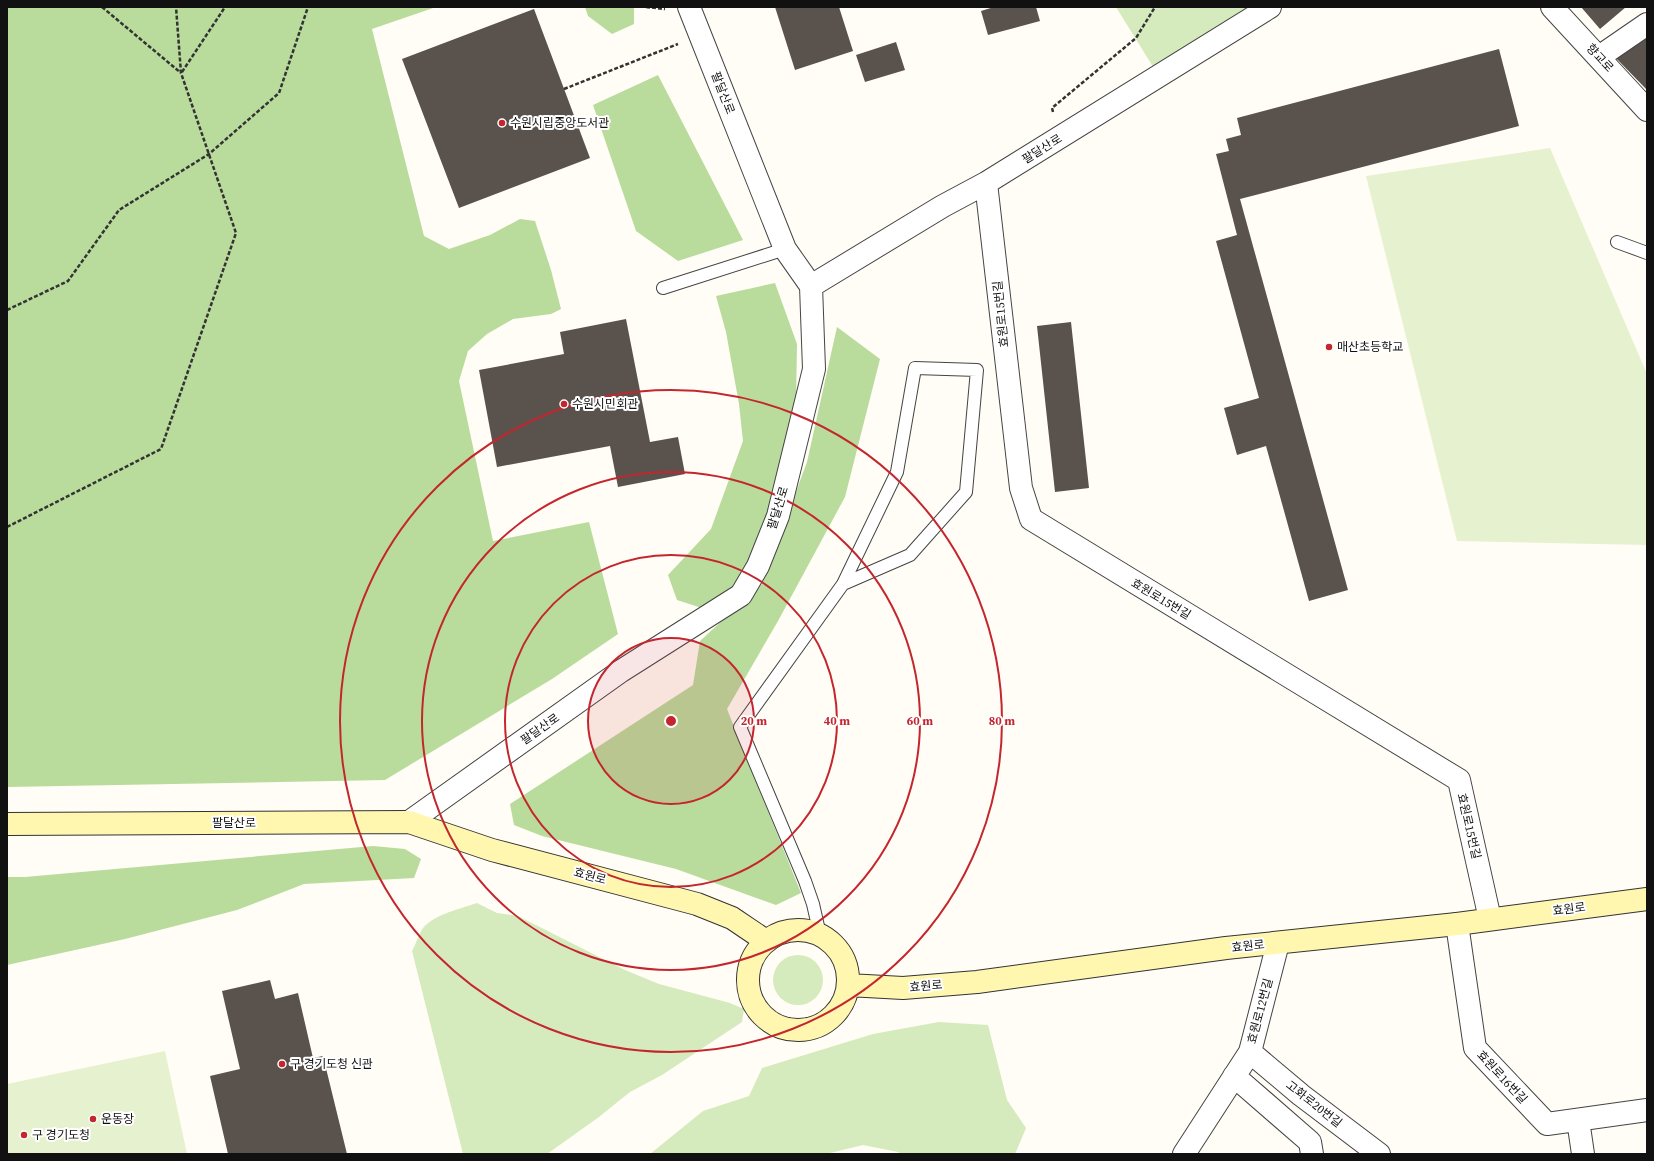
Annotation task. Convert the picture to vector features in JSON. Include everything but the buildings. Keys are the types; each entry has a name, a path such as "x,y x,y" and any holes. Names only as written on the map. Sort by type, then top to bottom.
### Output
{"street":[{"name":"팔달산로","path":"7,824 409,822 621,671 741,595 758,566 778,516 814,369 811,286 785,249 689,7"},
{"name":"팔달산로","path":"811,286 943,206 986,183 1270,7"},
{"name":"향교로","path":"1552,7 1647,110"},
{"path":"1599,57 1647,24"},
{"name":"효원로15번길","path":"986,183 1021,488 1031,519 1459,780 1490,919"},
{"name":"효원로","path":"409,822 492,850 697,904 732,918 766,942"},
{"name":"효원로","path":"848,985 903,988 977,982 1211,950 1457,924 1647,899"},
{"name":"효원로16번길","path":"1457,924 1475,1048 1547,1124 1647,1110"},
{"path":"788,930 805,930 820,935 834,945 844,958 849,975 848,985 842,1006 831,1019 816,1027 801,1030 784,1029 770,1022 757,1010 750,995 748,979 751,962 760,947 772,937 788,930"},
{"name":"효원로12번길","path":"1184,1154 1250,1052 1278,943"},
{"name":"고화로20번길","path":"1250,1052 1301,1095 1379,1154"},
{"path":"1234,1076 1315,1150"},
{"path":"1578,1120 1583,1154"}],"lane":[{"path":"1617,242 1647,253"},
{"path":"663,288 785,249"},
{"path":"820,935 813,904 805,881 740,727 843,584 897,472 914,368 977,370 966,492 910,555 843,584"}],"path":[{"path":"102,7 181,73"},
{"path":"7,527 161,449 236,233 181,73 176,7"},
{"path":"181,73 225,7"},
{"path":"7,310 68,281 119,210 209,154 279,93 308,7"},
{"path":"1052,108 1136,38 1155,7"},
{"path":"564,89 700,35"}],"green space":[{"path":"7,7 436,7 372,29 424,236 449,249 490,235 520,219 535,221 551,270 561,309 551,314 513,319 487,334 468,351 459,381 493,541 589,522 618,634 552,679 385,780 7,787"},
{"path":"585,7 634,7 634,24 612,34 588,16"},
{"path":"1116,7 1250,7 1155,70"},
{"path":"658,75 743,240 678,261 636,231 593,105"},
{"path":"1550,148 1647,374 1647,545 1457,541 1366,176"},
{"path":"775,283 797,344 796,404 765,524 736,593 708,610 677,600 668,575 711,529 743,441 739,404 726,332 716,296"},
{"path":"837,327 880,359 845,497 778,621 727,709 801,893 776,905 676,869 542,836 514,825 510,804 693,685 700,641 762,584 807,462"},
{"path":"373,846 405,849 421,859 414,878 304,884 237,910 125,939 7,965 7,877 25,877"},
{"path":"477,903 497,913 518,916 625,970 659,984 730,1003 744,1009 742,1022 662,1075 630,1092 599,1117 547,1154 463,1154 412,951 423,928 428,923 448,912"},
{"path":"793,955 803,955 816,962 823,975 823,985 816,998 803,1005 793,1005 784,1001 777,994 773,985 773,975 777,966 784,959"},
{"path":"939,1022 988,1025 1007,1100 1026,1128 1015,1154 901,1154 898,1152 863,1145 826,1154 650,1154 703,1111 749,1096 762,1068 873,1034"},
{"name":"운동장","path":"165,1051 187,1154 7,1154 7,1084"}],"place":[{"name":"수원시립중앙도서관","path":"502,123"},
{"name":"매산초등학교","path":"1329,347"},
{"name":"수원시민회관","path":"564,404"},
{"name":"구 경기도청 신관","path":"282,1064"},
{"name":"운동장","path":"93,1119"},
{"name":"구 경기도청","path":"24,1135"}]}
